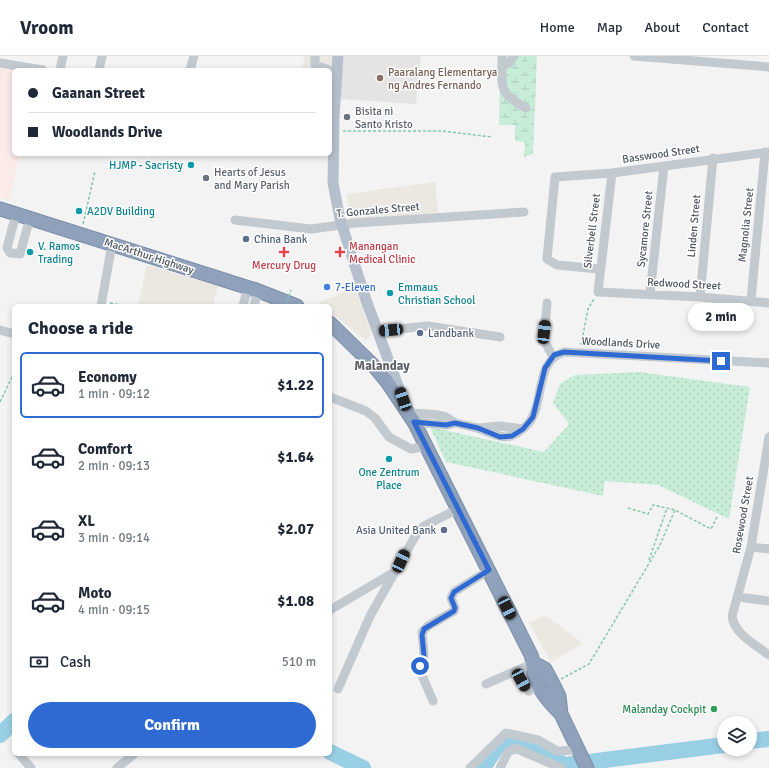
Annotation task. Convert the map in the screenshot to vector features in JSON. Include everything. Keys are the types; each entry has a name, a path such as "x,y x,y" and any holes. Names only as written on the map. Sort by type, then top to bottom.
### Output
{"highway":[{"name":"MacArthur Highway","path":"0,209 253,289 287,304"},
{"path":"332,325 374,366 410,415 489,570 534,663 534,674 539,685 548,701 561,714 586,768"},
{"path":"534,663 545,669 553,684 559,696 561,714"}],"main road":[{"path":"338,56 332,71 332,117 334,131 333,183 342,226 362,289 410,415"},
{"path":"374,366 381,356 384,347"}],"street":[{"path":"60,68 63,56"},
{"path":"99,68 102,56"},
{"path":"191,68 194,56"},
{"path":"315,56 315,65 324,68"},
{"path":"502,56 503,90 506,96 526,108"},
{"path":"502,67 510,62 514,56"},
{"path":"634,56 769,67"},
{"path":"2,61 34,68"},
{"name":"Basswood Street","path":"599,269 557,265 547,259 555,177 612,173 713,158 767,152"},
{"name":"Magnolia Street","path":"751,300 767,152"},
{"name":"Linden Street","path":"700,296 713,158"},
{"name":"Sycamore Street","path":"650,294 664,166"},
{"name":"Silverbell Street","path":"598,292 599,269 612,173"},
{"name":"T. Gonzales Street","path":"235,220 302,230 342,226 355,223 524,212"},
{"path":"16,214 7,248 10,253 20,254 30,218"},
{"path":"101,304 112,244"},
{"path":"244,304 253,289"},
{"path":"253,289 254,304"},
{"name":"Redwood Street","path":"598,292 700,296 769,303"},
{"path":"410,415 446,425 455,423 478,428 499,426 523,429 533,417 545,368 553,357 544,340 547,303"},
{"path":"378,331 428,326 500,337"},
{"path":"0,330 12,333"},
{"name":"Woodlands Drive","path":"553,357 564,352 769,363"},
{"path":"332,398 366,411 375,418 388,436 411,449 426,446"},
{"name":"Rosewood Street","path":"769,437 751,547 732,616 736,629 769,655"},
{"path":"338,689 370,616 420,530 424,526 458,509"},
{"path":"751,547 769,549"},
{"path":"332,609 397,570"},
{"path":"433,701 420,671 421,662 424,656 422,632 428,626 454,611 455,608 451,598 454,592 489,570"},
{"path":"738,597 769,601"},
{"path":"486,684 534,663"},
{"path":"516,671 528,691 539,685"},
{"path":"470,768 506,733 538,740 557,751 580,753"},
{"path":"500,768 508,752 516,748 561,768"},
{"path":"21,756 31,768"},
{"path":"117,768 132,756"}],"path":[{"path":"334,131 442,131 492,137"},
{"path":"81,234 95,171"},
{"path":"291,290 292,304"},
{"path":"581,353 582,339 588,309 598,292"},
{"path":"0,402 12,377"},
{"path":"628,508 648,514 653,505 675,510 711,529 717,517"},
{"path":"649,561 667,508"},
{"path":"553,684 589,664 649,561 660,545 675,510"}],"shaded area":[{"path":"305,56 335,56 332,77 332,68 302,68"},
{"name":"Paaralang Elementarya ng Andres Fernando","path":"343,56 421,56 416,104 339,99"},
{"path":"0,66 12,68 12,156 19,156 10,201 0,198"},
{"path":"435,182 438,213 349,220 347,194"},
{"path":"147,265 218,286 214,304 138,304"},
{"path":"355,287 372,335 365,340 332,314 332,304 319,303"},
{"path":"545,615 583,643 551,662 529,623"}],"green space":[{"path":"511,56 537,56 533,154 524,157 525,142 515,141 515,125 499,125 500,58"},
{"path":"639,372 750,387 729,519 658,485 605,481 603,496 446,462 430,427 544,452 569,424 553,403 560,384 575,375"}],"waterway":[{"path":"0,735 12,723"},
{"path":"757,740 769,739"},
{"path":"483,768 496,748 504,741 512,741 533,748 565,765 717,746"},
{"path":"332,753 363,768"}],"place":[{"name":"Paaralang Elementarya ng Andres Fernando","path":"380,78"},
{"name":"Bisita ni Santo Kristo","path":"347,117"},
{"name":"HJMP - Sacristy","path":"191,165"},
{"name":"Hearts of Jesus and Mary Parish","path":"206,178"},
{"name":"A2DV Building","path":"79,211"},
{"name":"China Bank","path":"246,239"},
{"name":"V. Ramos Trading","path":"30,252"},
{"name":"Mercury Drug","path":"284,252"},
{"name":"Manangan Medical Clinic","path":"340,252"},
{"name":"7-Eleven","path":"327,287"},
{"name":"Emmaus Christian School","path":"390,293"},
{"name":"Landbank","path":"420,333"},
{"name":"One Zentrum Place","path":"389,459"},
{"name":"Asia United Bank","path":"444,530"},
{"name":"Malanday Cockpit","path":"714,709"}],"district":[{"name":"Malanday","path":"382,366"}],"route":[{"path":"420,666 424,656 422,635 424,629 454,611 455,608 451,598 454,592 489,570 414,422 446,425 455,423 478,428 500,437 512,436 523,429 533,417 545,368 554,355 564,352 721,361"}]}
